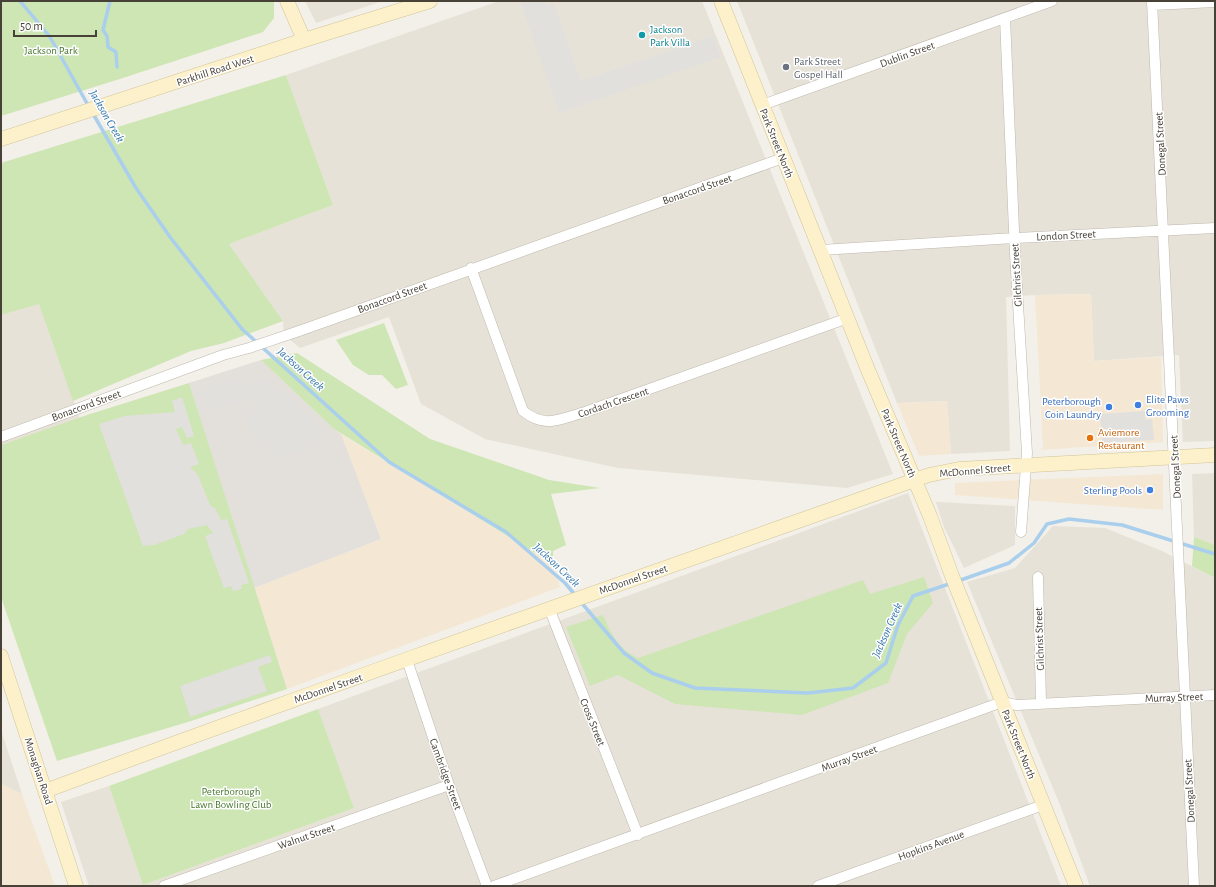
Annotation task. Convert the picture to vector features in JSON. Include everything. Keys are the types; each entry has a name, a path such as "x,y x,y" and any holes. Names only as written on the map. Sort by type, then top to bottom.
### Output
{"street":[{"path":"287,1 304,40"},
{"name":"Parkhill Road West","path":"1,138 430,1"},
{"name":"Park Street North","path":"721,1 783,158 930,516 954,582 1076,886"},
{"name":"Dublin Street","path":"762,105 1052,1"},
{"path":"1152,3 1215,2"},
{"name":"Donegal Street","path":"1152,3 1175,456 1184,697 1194,886"},
{"name":"Gilchrist Street","path":"1005,18 1014,238 1027,452 1024,465 1021,532"},
{"name":"Bonaccord Street","path":"1,437 223,355 302,330 471,268 783,158"},
{"name":"London Street","path":"821,250 1014,238 1215,228"},
{"name":"Cordach Crescent","path":"471,268 523,411 534,419 550,422 585,412 848,318"},
{"name":"McDonnel Street","path":"45,791 555,606 914,480 953,469 1215,454"},
{"name":"Gilchrist Street","path":"1038,576 1041,702"},
{"name":"Cross Street","path":"555,606 638,835"},
{"name":"Monaghan Road","path":"1,656 76,886"},
{"name":"Cambridge Street","path":"408,660 449,786 487,886"},
{"name":"Murray Street","path":"494,886 1002,702 1017,705 1041,702 1215,695"},
{"name":"Walnut Street","path":"164,886 449,786"},
{"name":"Hopkins Avenue","path":"818,886 1043,805"}],"shaded area":[{"path":"305,1 383,1 316,23"},
{"path":"499,1 702,1 893,474 847,488 618,468 485,439 421,404 389,317 300,348 284,335 283,321 229,244 333,205 286,75"},
{"path":"520,1 545,1 547,6 554,3 581,81 713,36 721,57 559,113"},
{"path":"737,1 1215,1 1215,441 1183,442 1179,355 1094,361 1091,294 1035,295 1006,297 1010,451 951,454 947,401 897,403"},
{"path":"1091,294 1094,361 1161,357 1163,442 1039,450 1043,448 1035,295"},
{"path":"39,303 80,419 1,445 1,315"},
{"path":"261,360 341,434 381,539 254,588 189,383"},
{"path":"236,377 240,384 268,377 326,434 320,444 313,440 306,451 277,458 273,457 266,445 257,447 243,409 253,406 251,399 208,412 199,390"},
{"path":"182,397 194,436 187,438 182,427 176,429 183,445 191,443 199,464 190,467 198,475 210,505 215,508 221,520 227,519 249,583 241,585 242,589 233,591 231,586 224,588 205,536 213,533 207,525 188,529 184,534 154,545 143,546 99,424 125,416 175,412 172,401"},
{"path":"947,401 951,454 919,456 897,403"},
{"path":"1145,411 1145,420 1152,419 1154,440 1102,443 1100,414"},
{"path":"341,434 553,564 560,587 287,689 254,588 381,539"},
{"path":"1215,473 1215,545 1194,537 1192,474"},
{"path":"1163,474 1163,510 955,495 955,483"},
{"path":"908,493 1061,886 89,886 61,802 109,786 143,885 354,808 318,709"},
{"path":"936,502 1015,506 1015,545 964,568 944,527"},
{"path":"1053,526 1105,528 1162,551 1215,578 1215,886 1090,886 1060,805 967,582 1015,568"},
{"path":"270,655 272,662 258,667 267,691 190,717 180,686"},
{"path":"1,730 22,794 1,784"},
{"path":"1,784 22,794 55,886 1,886"}],"green space":[{"name":"Jackson Park","path":"1,1 274,1 274,18 263,32 1,116"},
{"path":"286,75 333,205 229,244 283,321 224,343 191,351 73,401 39,304 1,315 1,163"},
{"path":"384,323 408,385 396,389 382,375 369,375 353,365 336,340"},
{"path":"297,353 430,439 549,480 600,488 551,494 566,545 553,551 553,564 334,429 261,360"},
{"path":"189,383 287,689 188,722 57,761 1,597 1,445 90,414"},
{"path":"1194,537 1215,545 1215,578 1192,566"},
{"path":"924,577 933,603 907,634 888,683 802,715 675,704 618,675 590,686 566,627 603,615 612,635 620,645 638,658 863,580 870,594"},
{"name":"Peterborough Lawn Bowling Club","path":"318,709 354,808 143,885 109,786"}],"waterway":[{"name":"Jackson Creek","path":"20,1 50,37 89,107"},
{"path":"110,1 103,30 107,36 108,47 116,52 117,67"},
{"name":"Jackson Creek","path":"92,112 136,188 170,237 242,329 389,462 506,532 565,583 576,596"},
{"name":"Jackson Creek","path":"958,581 1009,563 1034,543 1047,524 1069,519 1122,525 1215,554"},
{"name":"Jackson Creek","path":"580,601 624,653 652,673 695,688 808,693 853,688 886,663 898,625 913,596 952,583"}],"place":[{"name":"Jackson Park Villa","path":"642,35"},
{"name":"Park Street Gospel Hall","path":"786,67"},
{"name":"Elite Paws Grooming","path":"1138,405"},
{"name":"Peterborough Coin Laundry","path":"1109,407"},
{"name":"Aviemore Restaurant","path":"1090,438"},
{"name":"Sterling Pools","path":"1150,490"}]}
